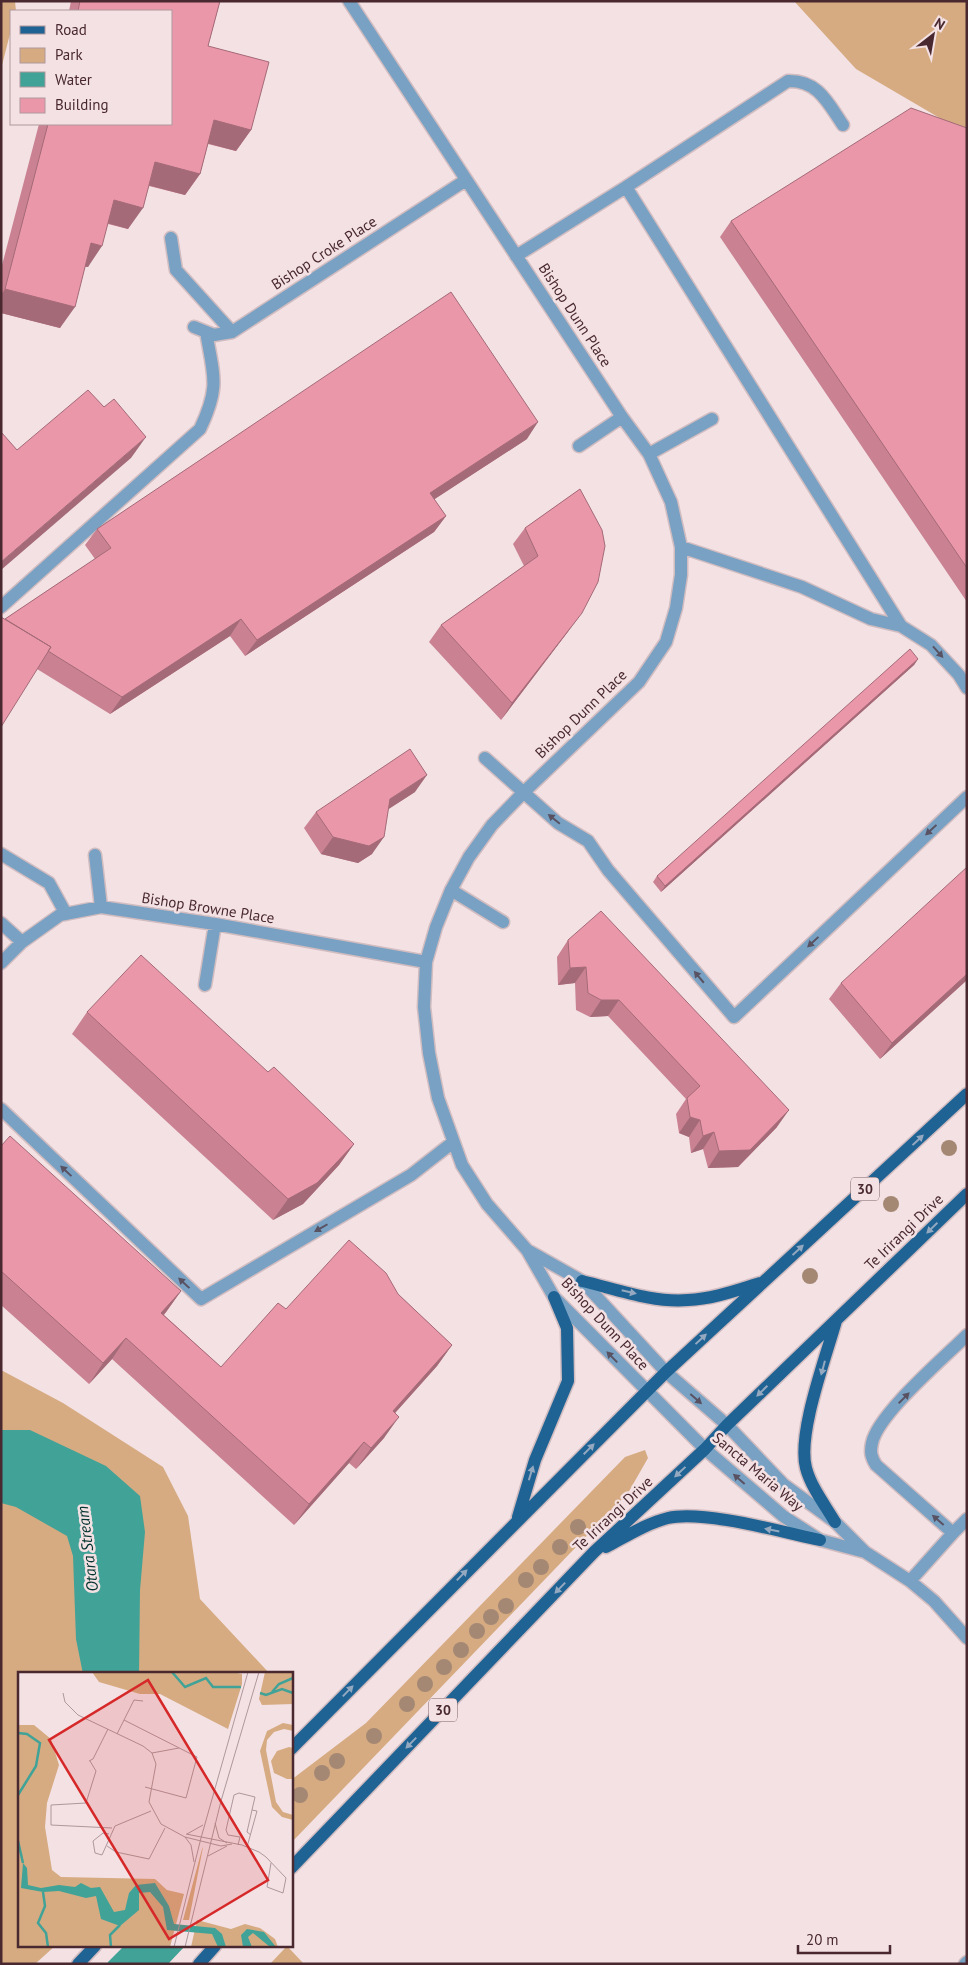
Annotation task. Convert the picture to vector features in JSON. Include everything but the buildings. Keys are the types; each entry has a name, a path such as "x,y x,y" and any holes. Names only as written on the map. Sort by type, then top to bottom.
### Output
{"main road":[{"name":"30","path":"292,1748 666,1372 967,1094"},
{"name":"Te Irirangi Drive","path":"292,1867 594,1552 705,1449 967,1194"},
{"path":"582,1281 657,1299 688,1300 712,1297 762,1283"},
{"path":"517,1520 535,1460 568,1381 567,1328 554,1297"},
{"path":"835,1522 810,1482 803,1450 812,1408 836,1321"},
{"path":"594,1552 668,1518 679,1517 711,1519 820,1540"},
{"path":"78,1964 93,1948"},
{"path":"198,1964 214,1948"}],"street":[{"name":"Bishop Dunn Place","path":"349,1 622,417 649,454 671,502 681,547 681,576 676,608 666,642 639,682 523,793 486,833 469,857 451,890 436,927 426,962 424,1007 429,1053 438,1098 452,1143 462,1165 487,1204 527,1250 554,1297 646,1392"},
{"path":"516,256 788,81 801,80 820,91 843,125"},
{"name":"Bishop Croke Place","path":"232,332 466,180"},
{"path":"626,187 901,626"},
{"path":"171,238 176,270 232,332"},
{"path":"1,607 200,429 211,406 215,385 200,330 214,335 232,332"},
{"path":"579,446 622,417"},
{"path":"649,454 712,418"},
{"path":"681,547 802,587 871,618 901,626 931,645 959,675 967,688"},
{"path":"485,758 558,823 588,841 608,870 734,1017 967,797"},
{"path":"1,854 49,883 66,914"},
{"path":"95,855 101,907"},
{"path":"451,890 503,922"},
{"name":"Bishop Browne Place","path":"1,963 22,942 60,915 101,907 215,924 426,962"},
{"path":"1,923 22,942"},
{"path":"205,985 215,924"},
{"path":"1,1109 201,1299 411,1175 452,1143"},
{"name":"Bishop Dunn Place","path":"527,1250 582,1281 666,1372"},
{"path":"953,1533 876,1465 870,1455 872,1441 883,1421 967,1335"},
{"name":"Sancta Maria Way","path":"666,1372 727,1426 783,1484 835,1522 865,1552 910,1581 934,1601 965,1633"},
{"name":"Sancta Maria Way","path":"646,1392 705,1449 783,1516 820,1540 865,1552"},
{"path":"910,1581 967,1519"}],"green space":[{"path":"1,1 15,1 16,10 10,10 10,34 1,69"},
{"path":"794,1 967,1 967,134 856,69"},
{"path":"1,1370 63,1403 163,1467 188,1516 200,1599 268,1672 18,1672 18,1948 53,1948 35,1964 1,1964"},
{"path":"645,1450 648,1458 628,1493 292,1842 292,1779 366,1723 625,1457"},
{"path":"285,1948 289,1948 304,1964 270,1964"}],"water":[{"name":"Otara Stream","path":"1,1430 30,1430 106,1466 140,1496 145,1532 140,1590 139,1672 83,1672 76,1639 73,1556 67,1536 16,1507 1,1503"},
{"path":"85,1948 200,1948 228,1964 110,1964"}],"pier":[{"path":"82,1948 122,1948 106,1964"},
{"path":"183,1948 204,1948 231,1964 168,1964"}]}
